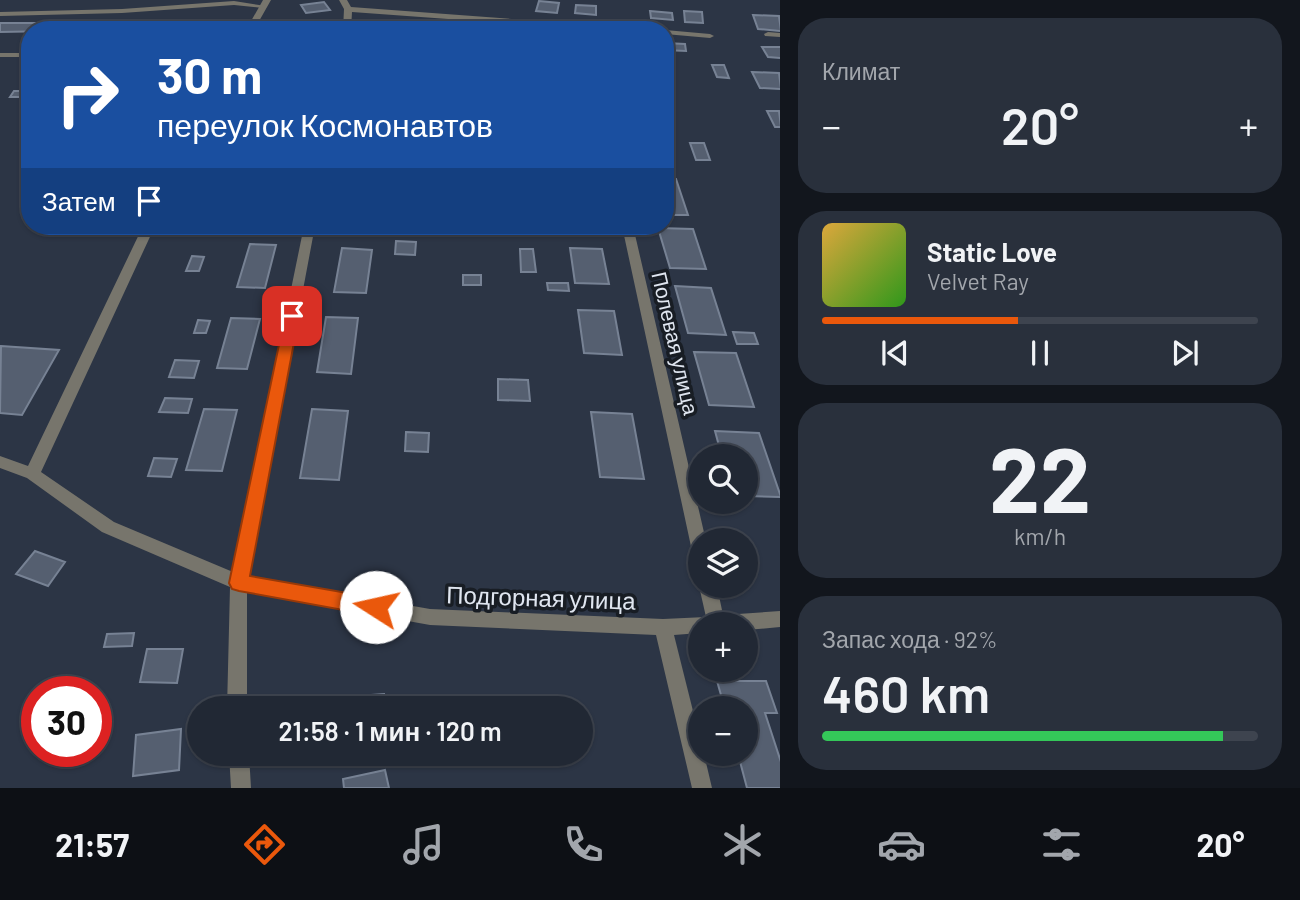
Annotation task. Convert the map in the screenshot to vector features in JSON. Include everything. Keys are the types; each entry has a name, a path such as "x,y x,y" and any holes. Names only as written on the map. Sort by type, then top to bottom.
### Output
{"street":[{"path":"342,0 348,9 347,21"},
{"path":"255,21 265,3"},
{"path":"348,9 511,21"},
{"path":"674,33 710,36"},
{"path":"32,474 145,235"},
{"path":"237,696 239,583 308,235"},
{"name":"Полевая улица","path":"628,235 695,528"},
{"name":"Подгорная улица","path":"0,462 32,474 108,527 239,583 430,617 688,625"},
{"name":"Подгорная улица","path":"758,621 780,619"},
{"path":"663,626 702,788"},
{"path":"240,766 241,788"}],"lane":[{"path":"0,14 265,3"},
{"path":"768,34 780,35"},
{"path":"0,55 21,55"}],"building":[{"path":"539,1 559,3 557,13 536,11"},
{"path":"324,2 330,10 306,13 301,5"},
{"path":"576,5 596,6 596,15 575,13"},
{"path":"650,11 672,13 673,20 651,18"},
{"path":"684,11 702,12 703,23 685,22"},
{"path":"753,15 779,16 780,31 758,29"},
{"path":"0,23 21,23 21,32 0,32"},
{"path":"674,43 685,44 686,51 674,50"},
{"path":"762,47 780,47 780,58 768,57"},
{"path":"712,65 724,65 729,78 717,77"},
{"path":"752,72 779,73 780,89 760,88"},
{"path":"14,91 21,91 21,97 10,97"},
{"path":"767,111 779,111 780,127 775,127"},
{"path":"690,143 704,143 710,160 696,160"},
{"path":"674,179 676,179 688,215 674,215"},
{"path":"674,228 693,229 706,269 670,268 660,235 674,235"},
{"path":"396,241 416,242 415,255 395,254"},
{"path":"250,244 276,245 265,288 237,287"},
{"path":"342,248 372,250 366,293 334,292"},
{"path":"570,248 602,249 609,284 575,283"},
{"path":"520,249 533,249 536,272 521,272"},
{"path":"192,256 204,257 199,271 186,271"},
{"path":"463,275 481,275 481,285 463,285"},
{"path":"547,283 568,283 569,291 548,290"},
{"path":"675,286 711,288 726,335 688,333"},
{"path":"578,310 614,311 622,355 584,353"},
{"path":"326,317 358,318 351,374 317,372"},
{"path":"231,318 260,319 247,369 217,368"},
{"path":"198,320 210,321 206,333 194,333"},
{"path":"733,332 754,333 758,344 737,344"},
{"path":"1,346 59,350 22,415 0,413"},
{"path":"694,352 736,353 754,407 709,405"},
{"path":"175,360 199,361 194,378 169,377"},
{"path":"498,379 528,380 530,401 498,400"},
{"path":"165,398 192,399 188,413 159,412"},
{"path":"204,409 237,410 222,471 186,470"},
{"path":"312,409 348,411 339,480 300,478"},
{"path":"591,412 632,414 644,479 600,477"},
{"path":"715,431 759,433 780,497 758,496 758,444 718,444"},
{"path":"406,432 429,433 428,452 405,451"},
{"path":"154,458 177,459 171,477 148,476"},
{"path":"35,551 65,562 48,586 16,574"},
{"path":"134,633 132,646 104,647 107,634"},
{"path":"147,649 183,649 177,683 140,682"},
{"path":"766,681 777,713 765,713 780,759 780,788 747,788 741,766 758,766 758,696 721,696 717,682"},
{"path":"181,729 179,770 133,776 136,735"},
{"path":"385,770 389,788 344,788 343,779"}],"route":[{"path":"292,316 239,583 376,607"}]}
